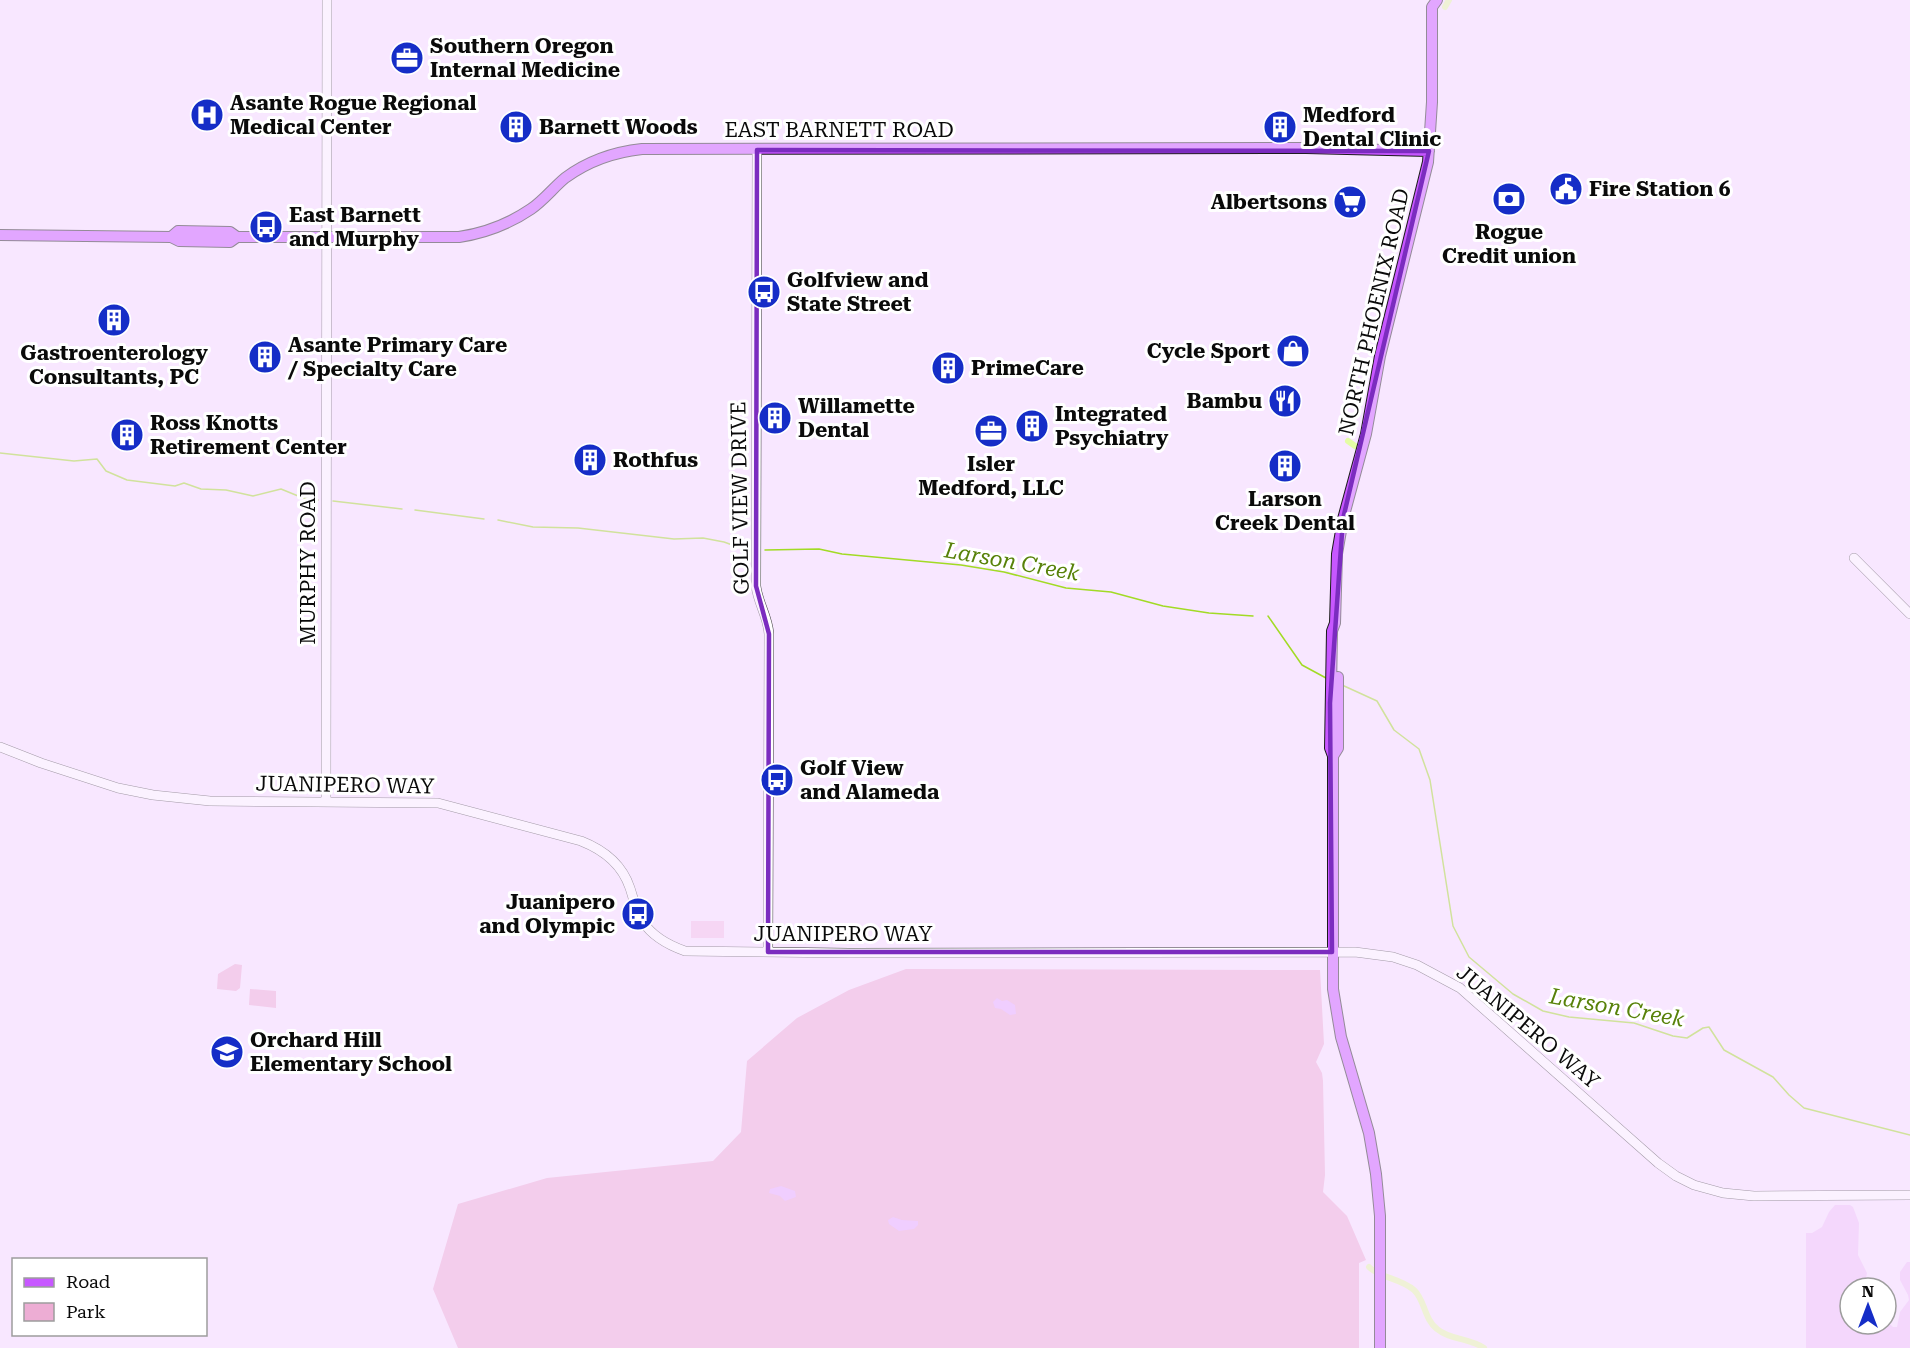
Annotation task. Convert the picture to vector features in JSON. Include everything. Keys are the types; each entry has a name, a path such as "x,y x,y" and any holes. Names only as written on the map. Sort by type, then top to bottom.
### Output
{"main road":[{"name":"NORTH PHOENIX ROAD","path":"1380,1348 1380,1206 1375,1165 1367,1127 1339,1028 1333,989 1334,756 1330,748 1335,663 1332,631 1335,623 1337,554 1343,519 1366,434 1380,356 1426,171 1432,84 1432,2"},
{"name":"EAST BARNETT ROAD","path":"0,236 171,237 179,242 230,242 237,237 447,238 471,235 510,222 530,210 577,170 601,158 616,153 652,149 1306,148 1429,151"}],"street":[{"name":"MURPHY ROAD","path":"326,801 327,0"},
{"name":"GOLF VIEW DRIVE","path":"757,150 756,586 758,599 767,619 769,634 768,952"},
{"path":"1854,558 1910,614"},
{"name":"JUANIPERO WAY","path":"0,747 96,781 153,795 210,801 438,803 581,841 603,851 619,866 638,914 647,928 661,940 688,951 1332,952 1368,953 1393,957 1417,965 1447,980 1470,996 1658,1163 1676,1176 1704,1189 1734,1195 1910,1195"}],"highlighted area":[{"path":"757,150 1429,151 1343,519 1330,703 1332,952 768,952 769,634 756,586"}],"shaded area":[{"path":"691,921 724,921 724,938 691,938"},
{"path":"1835,1205 1853,1207 1859,1223 1858,1255 1867,1273 1866,1276 1838,1276 1838,1336 1898,1336 1900,1312 1909,1300 1900,1280 1900,1272 1907,1262 1910,1262 1910,1348 1806,1348 1806,1233 1812,1233 1822,1227"}],"green space":[{"path":"235,964 242,965 240,988 236,991 217,989 218,974"},
{"path":"906,969 1320,970 1324,1044 1316,1062 1322,1073 1323,1081 1325,1175 1323,1192 1347,1216 1366,1260 1359,1263 1359,1348 458,1348 433,1289 458,1204 547,1178 713,1161 741,1132 747,1061 797,1018 849,990"},
{"path":"250,989 276,991 276,1008 249,1005"}],"sand":[{"path":"997,998 1015,1005 1016,1014 1010,1015 995,1008 993,1002"},
{"path":"781,1186 795,1191 796,1197 785,1201 780,1196 769,1193 770,1189"},
{"path":"893,1217 918,1221 918,1225 914,1229 899,1231 889,1224 888,1220"}],"waterway":[{"path":"1445,7 1449,0"},
{"path":"1348,441 1355,446"},
{"name":"Larson Creek","path":"0,453 74,461 97,459 106,471 127,480 175,486 184,483 201,489 226,490 253,496 281,489 303,498 318,500"},
{"name":"Larson Creek","path":"333,501 402,509"},
{"name":"Larson Creek","path":"415,510 484,519"},
{"name":"Larson Creek","path":"498,520 533,527 578,528 674,539 703,538 746,550"},
{"name":"Larson Creek","path":"765,550 819,549 842,554 961,565 1004,572 1066,588 1111,592 1163,606 1209,613 1253,616"},
{"name":"Larson Creek","path":"1268,616 1302,665 1326,678"},
{"name":"Larson Creek","path":"1342,685 1377,701 1394,730 1419,749 1430,780 1453,926 1469,957 1513,994 1543,1011 1569,1017 1634,1023 1673,1036 1687,1038 1709,1027 1724,1050 1773,1077 1804,1108 1910,1135"},
{"path":"1369,1267 1414,1290 1429,1320 1442,1333 1473,1342 1484,1348"}],"place":[{"name":"Southern Oregon Internal Medicine","path":"407,58"},
{"name":"Asante Rogue Regional Medical Center","path":"207,115"},
{"name":"Barnett Woods","path":"516,127"},
{"name":"Medford Dental Clinic","path":"1280,127"},
{"name":"Fire Station 6","path":"1566,189"},
{"name":"Rogue Credit union","path":"1509,199"},
{"name":"Albertsons","path":"1350,202"},
{"name":"East Barnett and Murphy","path":"266,227"},
{"name":"Golfview and State Street","path":"764,292"},
{"name":"Gastroenterology Consultants, PC","path":"114,320"},
{"name":"Cycle Sport","path":"1293,351"},
{"name":"Asante Primary Care / Specialty Care","path":"265,357"},
{"name":"PrimeCare","path":"948,368"},
{"name":"Bambu","path":"1285,401"},
{"name":"Willamette Dental","path":"775,418"},
{"name":"Integrated Psychiatry","path":"1032,426"},
{"name":"Isler Medford, LLC","path":"991,431"},
{"name":"Ross Knotts Retirement Center","path":"127,435"},
{"name":"Rothfus","path":"590,460"},
{"name":"Larson Creek Dental","path":"1285,466"},
{"name":"Golf View and Alameda","path":"777,780"},
{"name":"Juanipero and Olympic","path":"638,914"},
{"name":"Orchard Hill Elementary School","path":"227,1052"}]}
